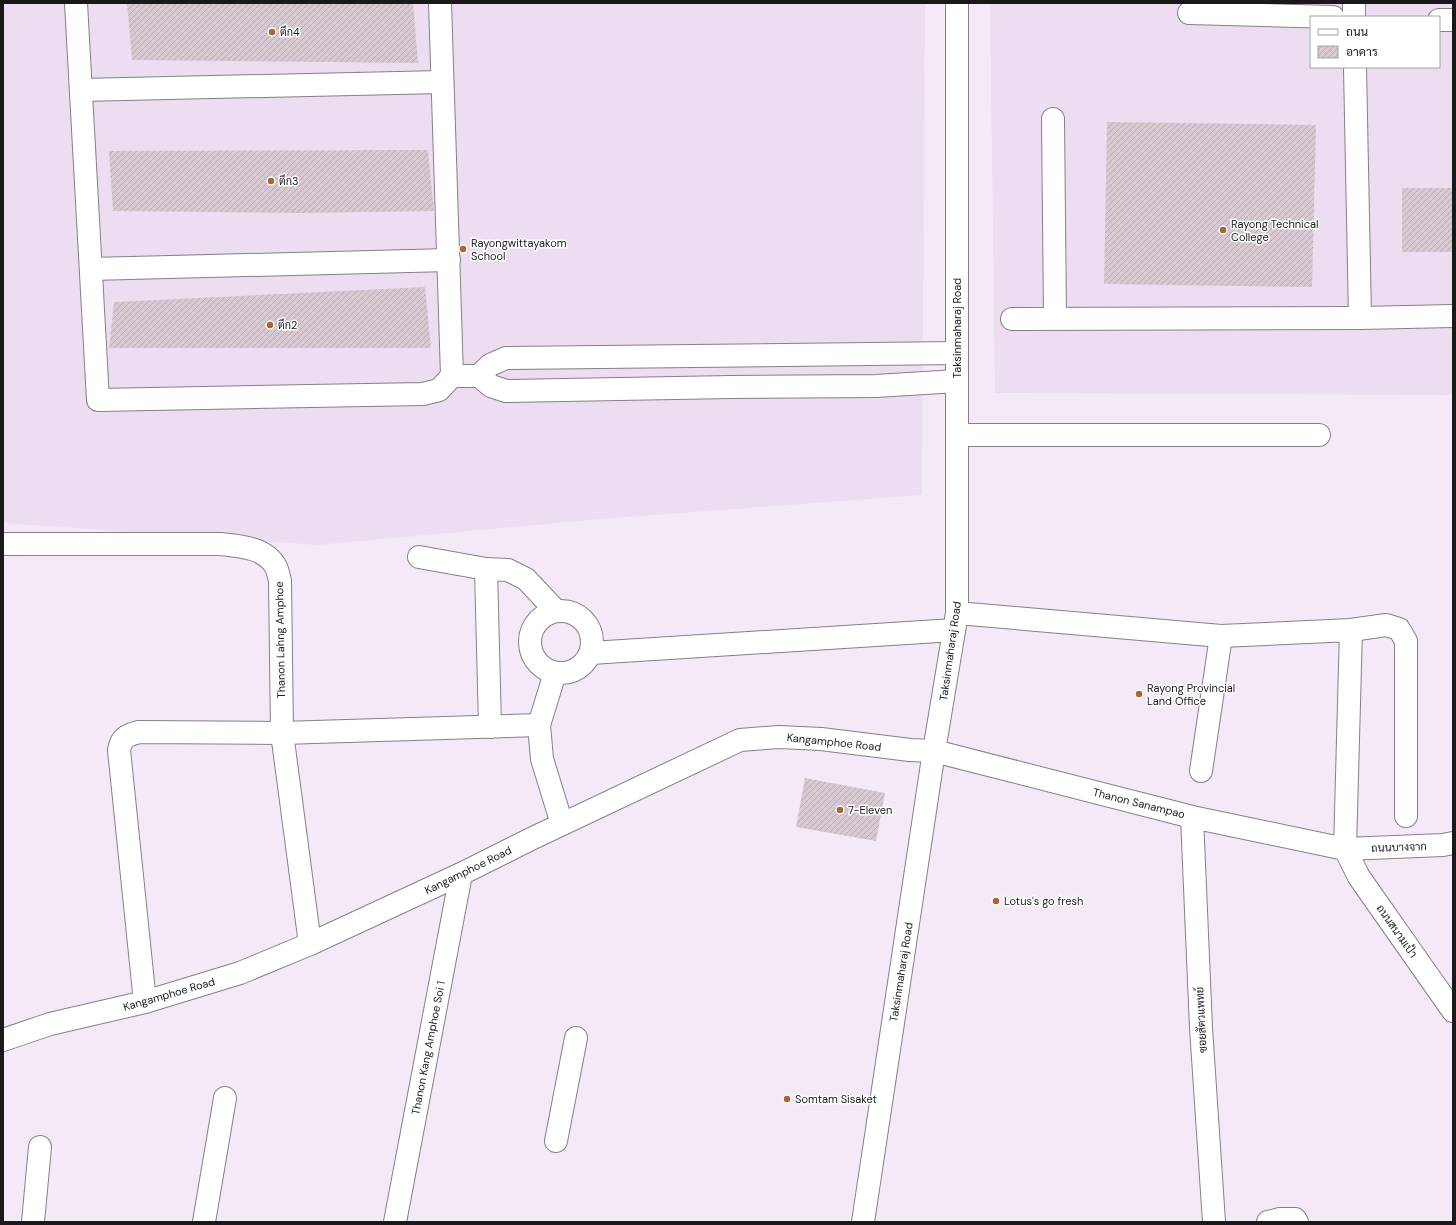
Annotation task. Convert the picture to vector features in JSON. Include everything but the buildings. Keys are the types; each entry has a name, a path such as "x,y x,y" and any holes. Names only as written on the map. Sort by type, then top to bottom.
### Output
{"street":[{"path":"76,3 98,400 422,394 439,390 452,376 440,3"},
{"name":"Taksinmaharaj Road","path":"863,1222 934,751 956,622 958,434 957,3"},
{"path":"1354,3 1354,16"},
{"path":"1189,13 1310,16"},
{"path":"1440,20 1453,20"},
{"path":"1355,68 1360,318"},
{"path":"81,90 442,82"},
{"path":"1053,119 1055,318"},
{"path":"91,269 448,260"},
{"path":"1012,319 1360,318 1453,316"},
{"path":"479,376 490,365 506,358 957,353"},
{"path":"452,376 479,376 492,386 506,391 876,386 957,382"},
{"path":"958,434 1319,435"},
{"name":"Thanon Lahng Amphoe","path":"3,544 220,544 244,547 260,553 275,565 280,581 282,733 310,944"},
{"path":"419,557 486,568 508,570 526,580 556,611"},
{"path":"486,568 490,727"},
{"path":"556,611 567,611 577,615 586,622 591,632 593,643 585,663 576,670 566,673 555,673 545,669 536,662 531,653 529,642 531,631 537,622 545,615 556,611"},
{"path":"590,653 956,622 1221,636 1351,630 1386,625 1399,629 1406,641 1406,816"},
{"path":"1345,849 1351,630"},
{"path":"1201,771 1221,636"},
{"path":"555,673 539,725 542,759 562,824"},
{"path":"145,1002 119,750 120,743 124,737 139,732 282,733 539,725"},
{"name":"Kangamphoe Road","path":"3,1040 50,1024 145,1002 240,972 310,944 461,874 562,824 740,740 779,737 821,739 910,750 934,751"},
{"name":"Thanon Sanampao","path":"934,751 1192,817 1345,849"},
{"name":"ซอยสัตวแพทย์","path":"1192,817 1201,1028 1214,1222"},
{"name":"ถนนบางจาก","path":"1345,849 1443,845 1453,843"},
{"name":"ถนนสนามเป้า","path":"1345,849 1359,877 1453,1011"},
{"name":"Thanon Kang Amphoe Soi 1","path":"395,1222 461,874"},
{"path":"556,1141 576,1038"},
{"path":"204,1222 225,1098"},
{"path":"32,1222 40,1147"}],"shaded area":[{"name":"Rayongwittayakom School","path":"3,3 925,3 922,495 601,519 318,545 3,523"},
{"name":"Rayong Technical College","path":"990,3 1453,3 1453,395 995,393"}],"place":[{"name":"ตึก4","path":"272,32"},
{"name":"ตึก3","path":"271,181"},
{"name":"Rayong Technical College","path":"1223,230"},
{"name":"Rayongwittayakom School","path":"463,249"},
{"name":"ตึก2","path":"270,325"},
{"name":"Rayong Provincial Land Office","path":"1139,694"},
{"name":"7-Eleven","path":"840,810"},
{"name":"Lotus's go fresh","path":"996,901"},
{"name":"Somtam Sisaket","path":"787,1099"}]}
